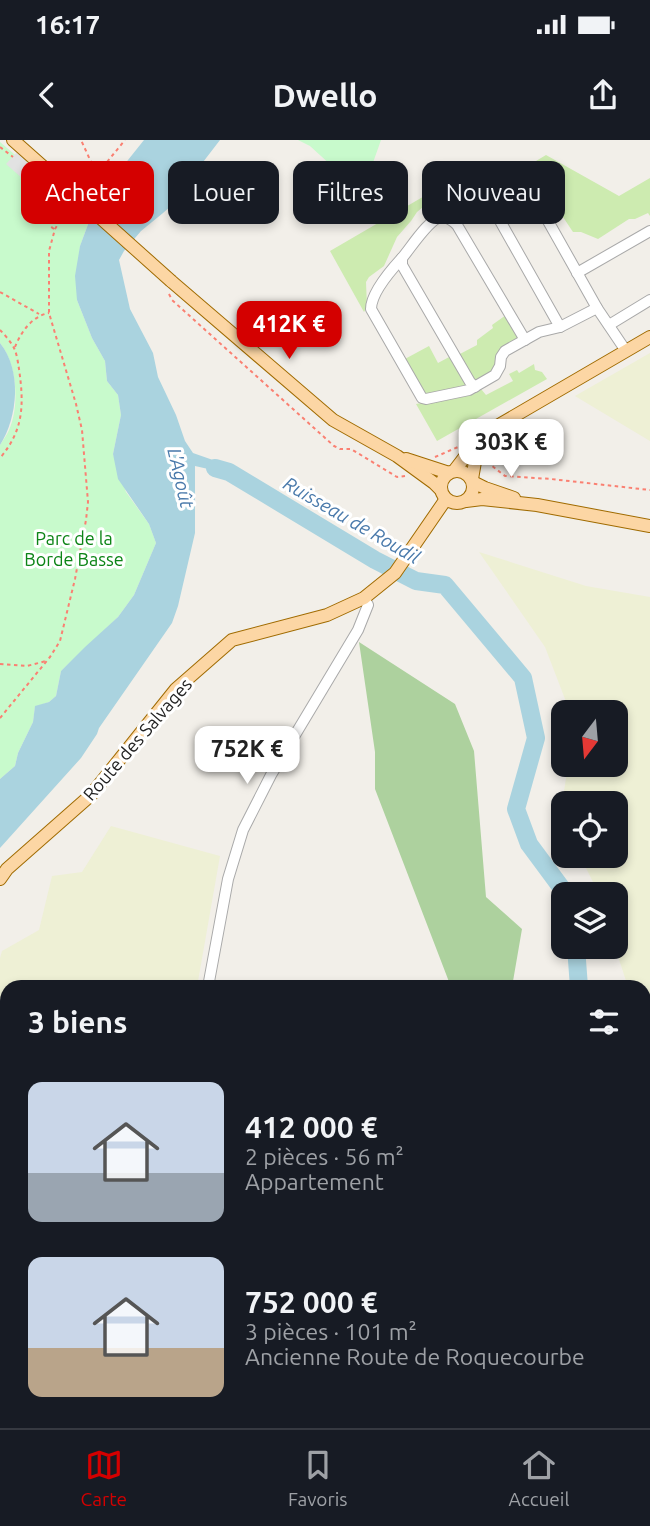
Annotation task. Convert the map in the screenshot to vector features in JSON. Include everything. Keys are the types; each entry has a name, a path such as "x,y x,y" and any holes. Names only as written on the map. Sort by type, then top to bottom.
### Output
{"main road":[{"path":"13,140 36,161"},
{"path":"106,224 333,420 397,456 435,483 456,503 482,499 537,505 650,526"},
{"path":"444,494 443,480 486,432 650,337"},
{"path":"466,501 473,491 476,456 497,427"},
{"path":"397,456 452,472 464,472 472,481 485,488 537,505"},
{"name":"Route des Salvages","path":"0,879 7,869 91,795 176,689 232,640 327,615 364,598 396,571 444,494"}],"street":[{"path":"430,224 388,274 371,302 373,314 422,398 426,400 461,393 475,387 495,375 505,352 539,332 559,327 597,308"},
{"path":"456,224 525,340"},
{"path":"502,224 559,327"},
{"path":"550,224 597,308 626,351"},
{"path":"577,273 650,231"},
{"path":"402,258 402,265 475,387"},
{"path":"612,328 650,300"},
{"path":"209,980 228,879 243,830 271,775 358,630 368,605 364,598"}],"path":[{"path":"81,140 91,161"},
{"path":"108,161 125,140"},
{"path":"50,224 55,229"},
{"path":"0,718 56,648 62,633 84,538 88,502 82,430 49,313 49,251 58,224"},
{"path":"170,281 168,292 172,300 334,446 351,449 397,477 409,474"},
{"path":"0,292 40,315"},
{"path":"0,458 13,440 22,406 15,348 29,324 40,315 49,313"},
{"path":"0,330 15,348"},
{"path":"430,457 463,447"},
{"path":"483,458 505,476 650,490"},
{"path":"0,664 26,666 47,661"}],"green space":[{"path":"298,140 381,140 374,161 326,161 310,146"},
{"name":"Parc de la Borde Basse","path":"0,142 22,161 21,224 88,224 80,246 77,300 92,338 105,361 107,381 118,395 121,415 113,454 126,492 149,524 156,543 134,595 118,617 61,671 56,696 35,707 33,722 18,753 15,766 0,779 0,445 8,432 15,409 15,385 10,362 0,343"},
{"path":"546,155 557,161 536,161"},
{"path":"565,166 619,196 650,178 650,216 648,213 629,219 598,239 581,232 573,232 565,220"},
{"path":"422,197 422,208 397,237 384,266 366,282 367,307 364,312 330,251 376,224 408,224 408,206"},
{"path":"506,315 518,335 517,339 492,373 473,381 458,355 477,345 477,340"},
{"path":"429,346 438,363 451,356 468,384 466,389 426,395 403,360"},
{"path":"650,353 650,441 575,396"},
{"path":"534,364 535,370 542,372 547,379 437,441 416,404 481,389 486,395 513,381 509,374 517,370 519,373"},
{"path":"479,552 586,586 650,597 650,980 626,980 619,959 628,959 628,882 593,882 586,868 628,868 628,791 564,791 566,777 628,777 628,700 565,700 545,647"},
{"path":"359,642 455,704 474,751 486,897 522,929 513,980 448,980 375,789 375,752"},
{"path":"111,826 220,856 198,980 0,980 2,951 39,930 52,876 82,872"}],"shaded area":[{"path":"18,151 29,161 21,161 21,177 6,164"}],"water":[{"path":"144,140 220,140 204,161 168,161 168,208 154,220 154,161 127,161"},
{"name":"L'Agoût","path":"88,224 149,224 119,260 130,309 153,353 158,377 185,441 193,453 230,466 239,476 195,466 195,533 172,623 81,758 0,848 0,779 15,766 18,753 33,722 35,706 49,702 56,696 61,671 118,617 134,595 156,543 149,524 118,479 113,454 121,415 118,395 107,381 105,361 92,338 77,300 75,276 80,246"},
{"path":"0,343 12,366 15,394 11,421 0,445"}],"waterway":[{"name":"Ruisseau de Roudil","path":"215,468 229,472 375,560 416,581 445,585 523,678 536,738 516,809 529,844 557,882"},
{"name":"Ruisseau de Roudil","path":"577,959 578,980"}]}
